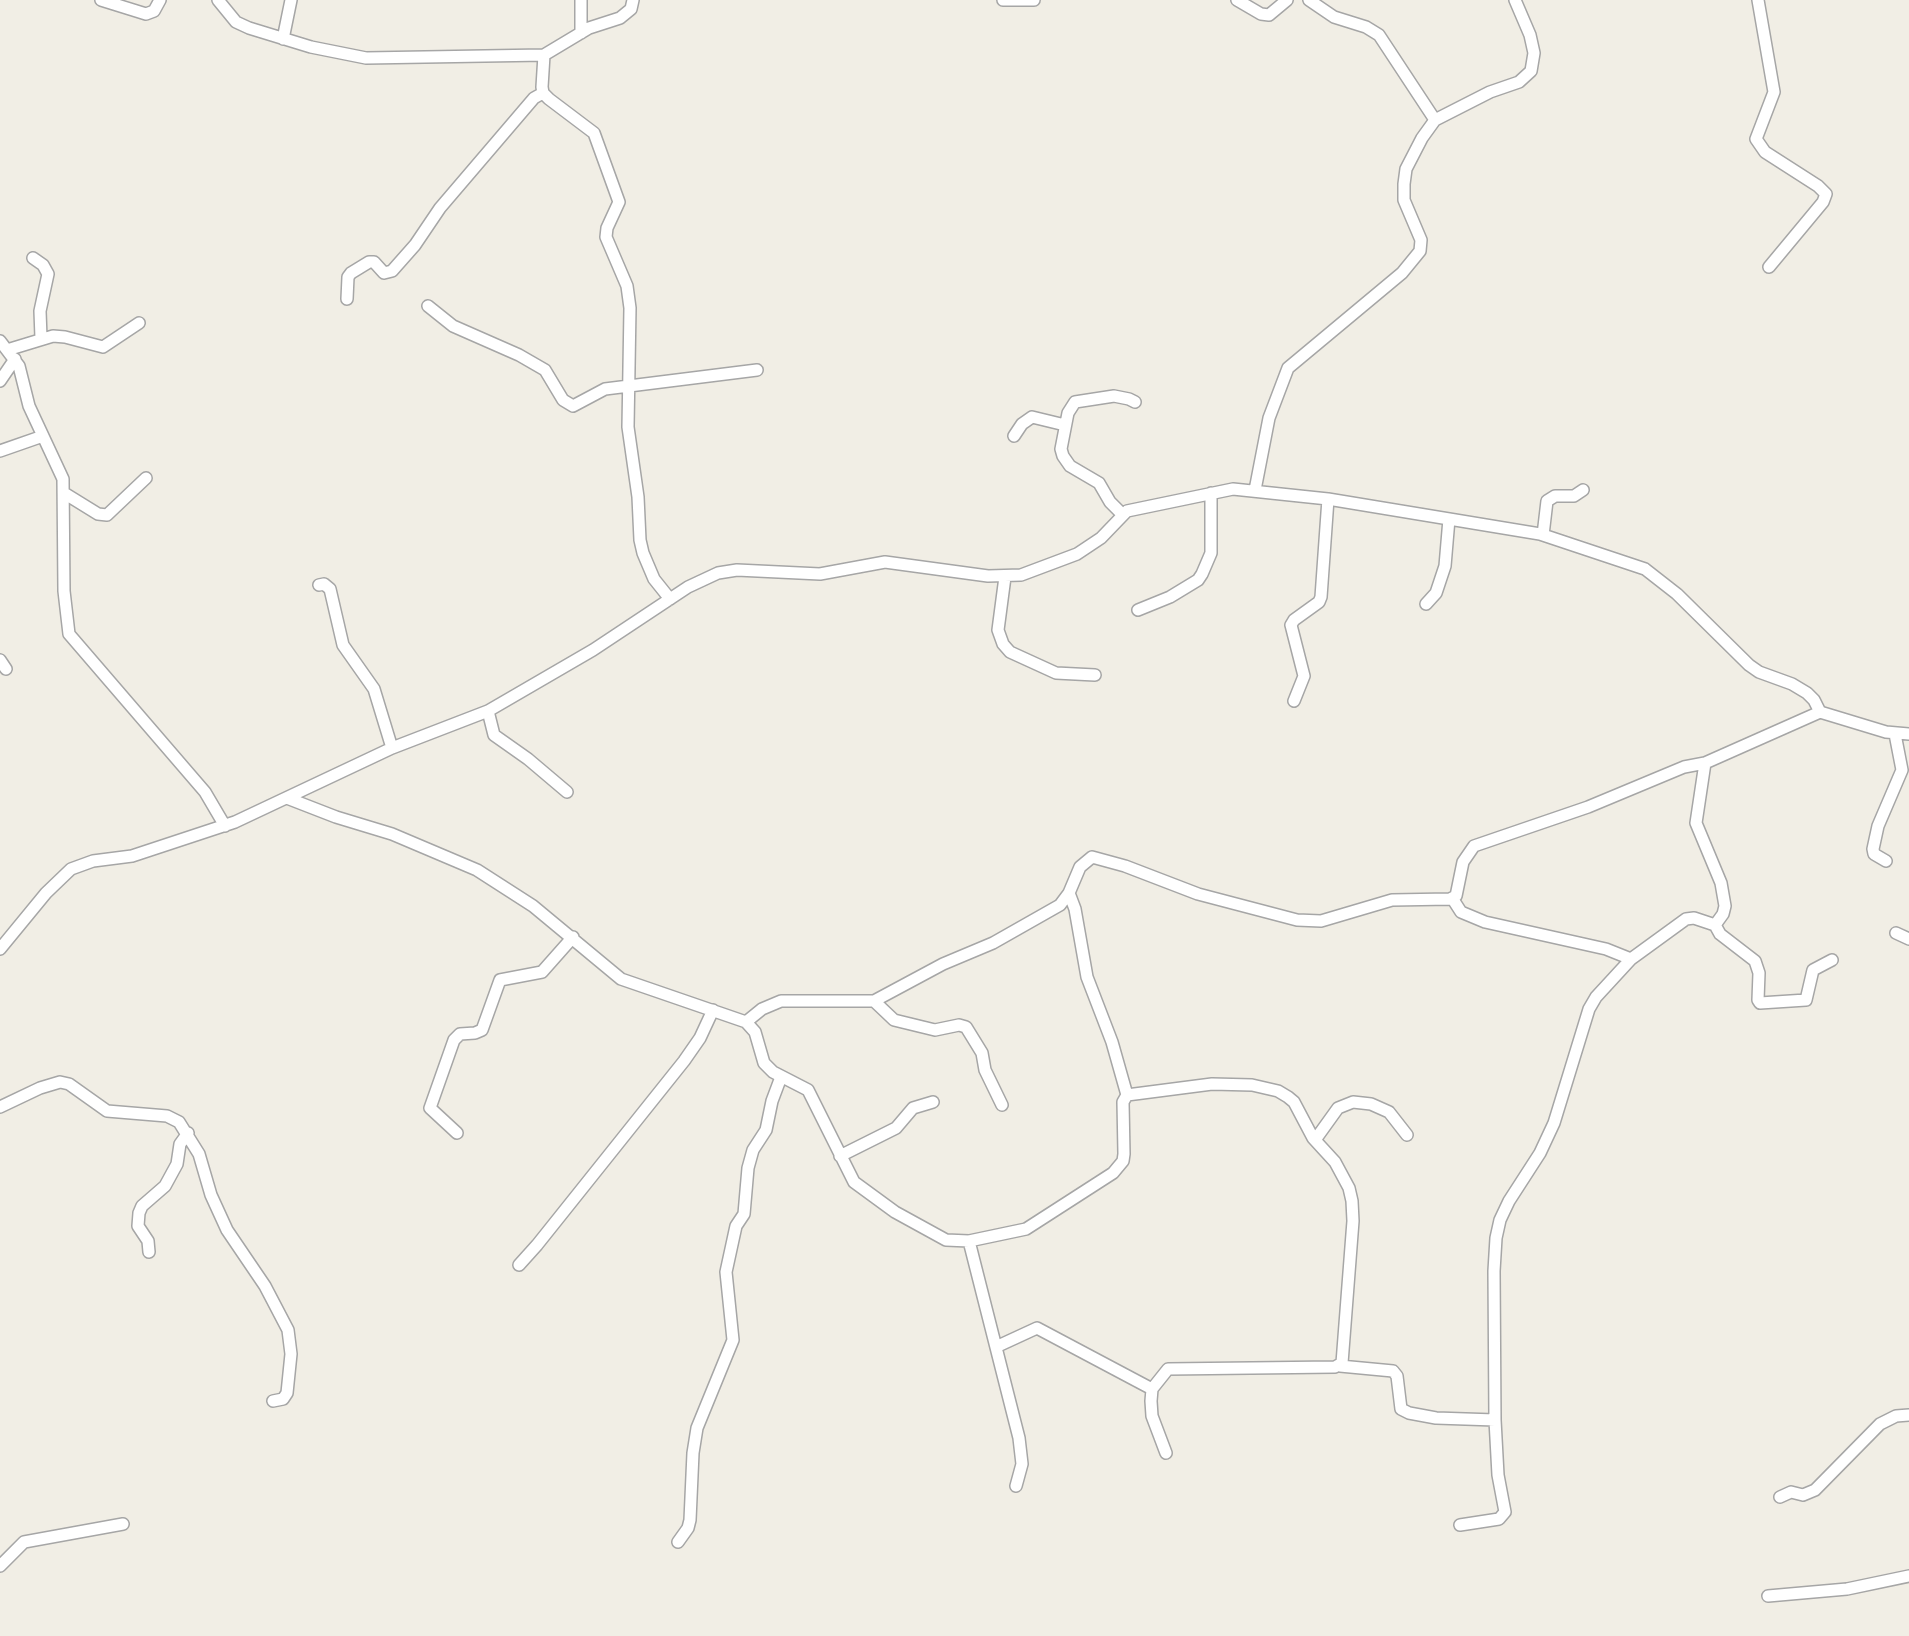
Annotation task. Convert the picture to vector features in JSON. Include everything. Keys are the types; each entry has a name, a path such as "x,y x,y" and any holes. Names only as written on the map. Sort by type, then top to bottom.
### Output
{"street":[{"path":"101,0 146,14 154,11 160,0"},
{"path":"218,0 241,25 283,39 366,58 544,55 581,33 620,18 631,9 633,0"},
{"path":"283,39 291,0"},
{"path":"581,0 581,33"},
{"path":"1003,0 1034,0"},
{"path":"1237,0 1261,14 1269,15 1287,0"},
{"path":"1309,0 1334,17 1366,27 1379,35 1435,120"},
{"path":"1255,490 1269,418 1288,368 1402,273 1420,251 1421,240 1404,200 1404,184 1413,152 1435,120 1490,92 1519,82 1531,71 1534,53 1530,35 1515,0"},
{"path":"1758,0 1774,92 1756,139 1765,152 1826,194 1823,202 1769,267"},
{"path":"543,93 544,55"},
{"path":"347,299 351,273 369,262 374,262 384,273 392,271 415,245 440,208 534,98 543,93"},
{"path":"543,93 594,133 619,202 606,237 629,297 629,445 643,553 654,579 670,599"},
{"path":"33,258 43,265 48,274 40,311 41,338"},
{"path":"428,306 453,326 545,370 568,404 578,404 605,389 757,370"},
{"path":"7,350 41,338 61,336 101,348 139,323"},
{"path":"0,381 7,350"},
{"path":"7,350 21,371 29,406 60,470 64,493 64,591 69,634 205,792 225,826"},
{"path":"1122,514 1110,502 1099,483 1067,462 1061,449 1072,404 1114,396 1135,402"},
{"path":"1014,436 1022,424 1032,417 1065,425"},
{"path":"0,451 43,436"},
{"path":"64,493 98,514 107,515 146,478"},
{"path":"0,949 46,893 71,869 93,861 132,856 225,826 392,748 488,711 593,650 707,577 737,570 820,574 892,562 1005,577 1021,575 1077,554 1101,538 1127,511 1233,489 1328,499 1543,535 1645,569 1677,594 1749,665 1792,684 1814,700 1820,712"},
{"path":"1543,535 1545,507 1549,499 1574,496 1583,490"},
{"path":"1138,610 1180,591 1202,574 1211,553 1211,493"},
{"path":"1294,701 1304,676 1291,625 1321,597 1328,499"},
{"path":"1426,604 1436,593 1445,566 1449,519"},
{"path":"1005,577 998,630 1010,652 1056,673 1095,675"},
{"path":"319,585 324,584 330,589 343,645 374,689 392,748"},
{"path":"488,711 494,735 567,792"},
{"path":"746,1022 762,1009 781,1001 874,1001 1060,905 1080,867 1092,857 1198,894 1297,920 1321,921 1392,900 1452,898 1458,890 1463,862 1474,846 1588,807 1684,767 1705,763 1820,712 1895,734 1909,734"},
{"path":"1886,861 1874,854 1873,849 1878,826 1902,770 1895,734"},
{"path":"1705,763 1696,823 1724,897 1723,914 1715,925"},
{"path":"287,798 392,834 477,870 508,888 573,937 621,979 746,1022 755,1032 764,1063 781,1077 808,1090 840,1156 860,1188 895,1212 946,1240 969,1241 1026,1229 1113,1173 1123,1161 1123,1102 1127,1095 1112,1042 1087,977 1075,909 1069,893"},
{"path":"1452,898 1461,912 1485,922 1606,949 1631,959"},
{"path":"1460,1525 1499,1519 1505,1512 1498,1475 1495,1420 1494,1271 1500,1220 1550,1132 1589,1009 1596,997 1631,959 1690,918 1715,925 1720,934 1755,961 1759,973 1760,1003 1806,1000 1813,970 1832,960"},
{"path":"1896,933 1909,939"},
{"path":"457,1133 430,1108 454,1040 460,1034 475,1033 484,1026 500,980 542,972 573,937"},
{"path":"874,1001 894,1020 935,1030 959,1025 966,1027 982,1053 985,1070 1002,1105"},
{"path":"519,1265 684,1061 700,1038 713,1010"},
{"path":"678,1542 690,1520 697,1428 733,1340 726,1272 736,1226 744,1214 748,1168 753,1150 766,1130 781,1077"},
{"path":"0,1107 40,1088 65,1082 102,1109 174,1118 188,1133 227,1230 265,1286 288,1330 291,1354 287,1393 283,1399 273,1401"},
{"path":"1127,1095 1212,1084 1267,1088 1278,1091 1294,1102 1315,1140 1343,1175 1352,1201 1353,1221 1340,1366"},
{"path":"840,1156 896,1128 913,1108 933,1102"},
{"path":"1315,1140 1338,1108 1353,1102 1371,1104 1389,1112 1407,1135"},
{"path":"149,1252 148,1241 138,1226 139,1213 142,1206 165,1186 177,1164 180,1144 188,1133"},
{"path":"969,1241 998,1346 1022,1453 1016,1486"},
{"path":"998,1346 1037,1328 1152,1389"},
{"path":"1166,1453 1152,1416 1152,1389 1162,1373 1172,1367 1340,1366 1393,1371 1397,1376 1401,1409 1409,1413 1436,1418 1495,1420"},
{"path":"1780,1497 1791,1492 1803,1495 1815,1490 1880,1424 1896,1416 1909,1415"},
{"path":"0,1566 24,1542 123,1524"},
{"path":"1768,1596 1847,1589 1909,1576"}]}
